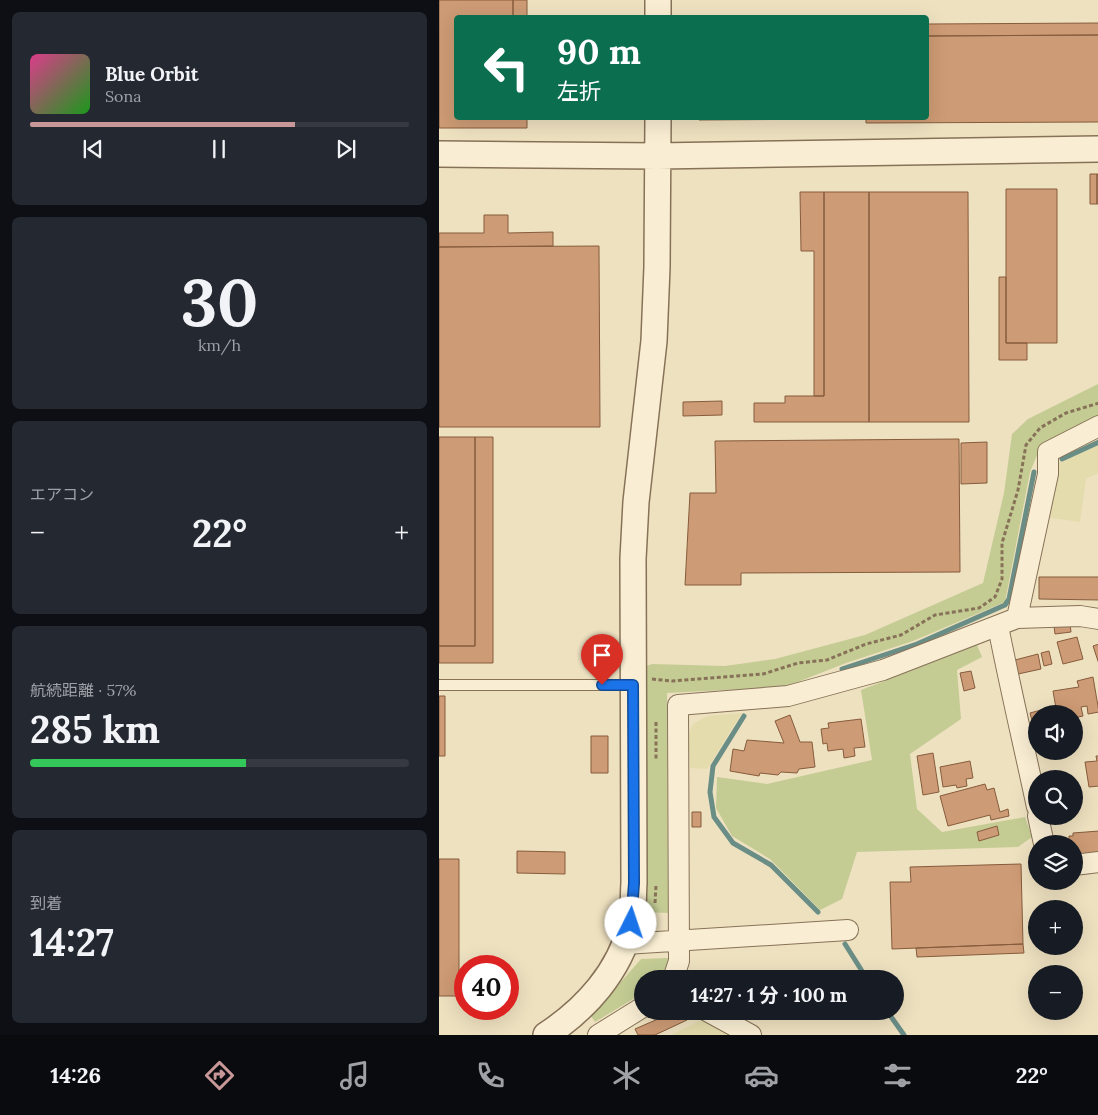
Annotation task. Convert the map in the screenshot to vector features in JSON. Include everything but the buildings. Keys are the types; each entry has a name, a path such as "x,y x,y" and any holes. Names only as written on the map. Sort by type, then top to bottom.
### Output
{"street":[{"path":"657,0 658,15"},
{"path":"546,1035 587,1003 610,974 625,944 631,923 641,678 633,559 636,502 654,341 658,120"},
{"path":"439,154 658,156 1098,149"},
{"path":"1017,618 1048,474 1048,452 1098,426"},
{"path":"676,970 679,961 677,705 788,696 883,670 1017,618 1080,616 1098,619"},
{"path":"998,626 1014,709 1029,770"},
{"path":"1083,864 1098,862"},
{"path":"625,944 848,930"},
{"path":"598,1035 634,1013"},
{"path":"724,1020 751,1035"}],"lane":[{"path":"439,685 641,678"}],"path":[{"path":"641,678 672,680 763,674 799,663 827,660 866,644 901,635 935,615 979,608 995,597 1002,579 1002,543 1019,490 1026,445 1040,428 1065,413 1098,403"}],"shaded area":[{"path":"1098,444 1098,473 1086,479 1080,522 1045,517 1057,464"},
{"path":"742,713 707,769 690,768 688,734 693,724 707,716"},
{"path":"701,1020 705,1020 731,1035 671,1035"}],"green space":[{"path":"1098,384 1098,419 1040,448 1030,472 1005,602 913,641 846,663 785,687 667,693 668,913 645,912 643,667 652,664 725,666 775,659 865,635 983,583 1004,493 1012,434 1028,419"},
{"path":"977,645 982,657 957,670 961,719 910,754 917,809 942,832 1025,817 1031,835 1028,835 1028,840 1018,847 857,852 842,899 820,910 770,859 732,836 716,808 717,777 767,784 872,760 861,690"},
{"path":"668,958 667,970 634,970 634,998 595,1022 591,1016 641,959"}],"waterway":[{"path":"1062,459 1099,442"},
{"path":"842,669 917,644 1005,605 1009,599 1034,472"},
{"path":"744,716 713,766 710,792 714,817 733,843 771,865 818,912"},
{"path":"845,944 861,970"},
{"path":"893,1020 904,1035"}],"route":[{"path":"602,685 633,685 634,883 631,923"}]}
